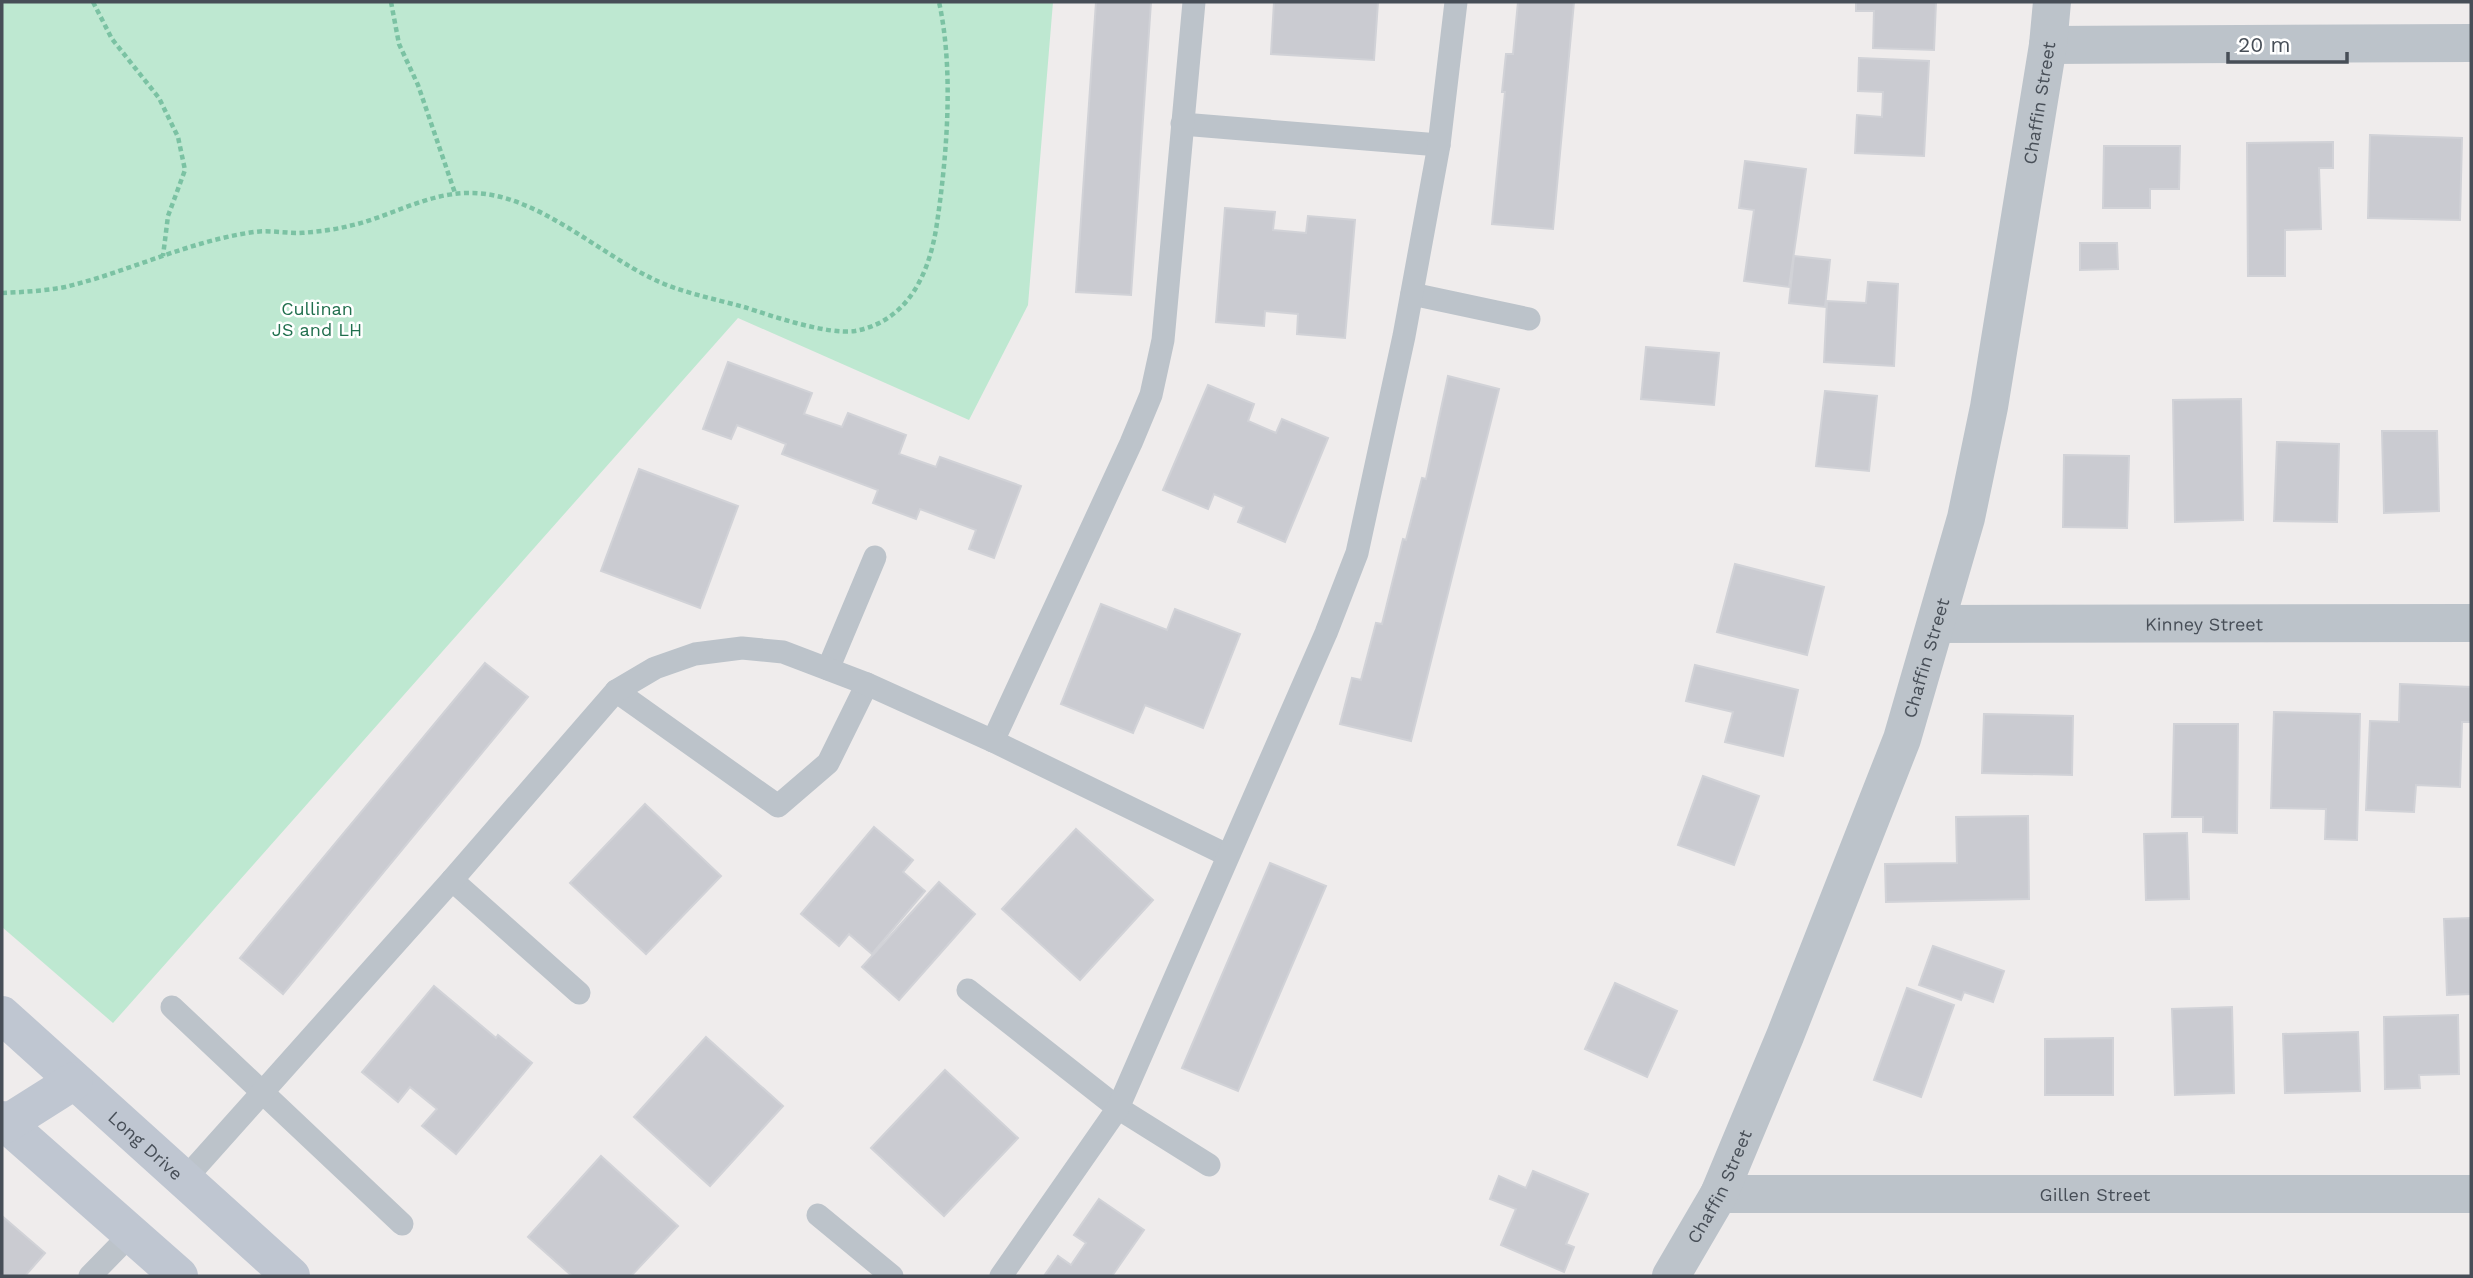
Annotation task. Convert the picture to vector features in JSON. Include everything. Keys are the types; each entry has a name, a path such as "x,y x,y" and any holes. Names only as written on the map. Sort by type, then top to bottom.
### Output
{"main road":[{"name":"Long Drive","path":"2,1015 290,1276"},
{"path":"74,1081 3,1123 179,1276"}],"street":[{"name":"Chaffin Street","path":"1671,1276 1718,1194 1785,1036 1902,739 1966,519 1989,407 2048,45 2052,2"},
{"path":"2048,45 2471,43"},
{"name":"Kinney Street","path":"1936,624 2471,622"},
{"name":"Gillen Street","path":"1718,1194 2471,1194"}],"lane":[{"path":"993,741 1152,395 1163,340 1194,2"},
{"path":"1001,1276 1118,1108 1326,633 1357,553 1412,294 1439,145 1456,2"},
{"path":"1182,124 1439,145"},
{"path":"1412,294 1529,319"},
{"path":"828,668 875,557"},
{"path":"184,1180 452,880 616,691 655,668 695,654 742,648 783,652 828,668 993,741 1227,855"},
{"path":"616,691 778,806 828,763 867,684"},
{"path":"452,880 579,993"},
{"path":"968,990 1118,1108 1209,1165"},
{"path":"172,1007 402,1224"},
{"path":"818,1215 892,1276"},
{"path":"90,1276 131,1234"}],"path":[{"path":"93,2 112,39 159,98 178,137 186,170 168,216 163,256"},
{"path":"391,2 399,44 418,85 455,193"},
{"path":"2,293 66,286 163,256 256,232 299,233 353,226 455,193 477,193 500,197 536,210 656,281 773,316 829,330 854,331 899,312 917,288 933,248 943,181 948,90 939,2"}],"green space":[{"name":"Cullinan JS and LH","path":"2,2 1053,2 1028,305 969,420 738,318 113,1023 2,927"}],"building":[{"path":"1096,2 1151,2 1131,295 1076,292"},
{"path":"1274,2 1378,2 1374,60 1271,54"},
{"path":"1518,2 1574,2 1553,229 1492,224 1505,92 1502,92 1506,54 1513,54"},
{"path":"1856,2 1936,2 1934,50 1873,48 1874,11 1856,11"},
{"path":"1859,58 1929,61 1924,156 1855,153 1857,115 1882,117 1883,92 1858,91"},
{"path":"2370,135 2462,138 2460,220 2368,218"},
{"path":"2333,142 2333,168 2319,168 2321,229 2285,230 2285,276 2248,276 2247,143"},
{"path":"2104,146 2180,146 2179,189 2150,189 2150,208 2103,208"},
{"path":"1745,161 1806,169 1789,287 1744,281 1754,210 1739,208"},
{"path":"1225,208 1275,212 1273,230 1306,233 1308,216 1355,220 1345,338 1297,334 1298,314 1265,311 1264,326 1216,322"},
{"path":"2080,243 2117,243 2118,269 2080,270"},
{"path":"1794,256 1830,260 1825,307 1789,303"},
{"path":"1868,282 1898,284 1894,366 1824,362 1827,301 1866,303"},
{"path":"1646,347 1719,353 1714,405 1641,399"},
{"path":"728,362 812,393 804,414 842,427 848,413 906,435 899,454 936,467 940,457 1021,486 994,558 969,549 976,530 920,509 916,519 873,503 878,490 782,454 786,444 737,425 731,439 703,429"},
{"path":"1448,376 1499,389 1411,741 1340,724 1352,678 1361,680 1376,623 1382,624 1403,539 1406,540 1422,478 1426,479"},
{"path":"1208,385 1254,404 1248,421 1276,433 1282,419 1328,438 1285,542 1238,522 1244,507 1214,494 1208,509 1163,490"},
{"path":"1825,391 1877,396 1869,471 1816,466"},
{"path":"2241,399 2243,520 2175,522 2173,400"},
{"path":"2382,431 2437,431 2439,511 2384,513"},
{"path":"2277,442 2339,444 2337,522 2274,521"},
{"path":"2064,455 2129,456 2127,528 2063,527"},
{"path":"639,469 738,506 700,608 601,571"},
{"path":"1735,564 1824,587 1807,655 1717,632"},
{"path":"1101,604 1167,630 1175,609 1240,634 1203,728 1145,705 1133,733 1061,704"},
{"path":"485,663 528,697 283,994 240,958"},
{"path":"1695,665 1798,690 1783,756 1725,742 1733,712 1686,701"},
{"path":"2400,684 2471,687 2471,722 2462,722 2460,787 2416,785 2414,812 2366,810 2370,721 2399,722"},
{"path":"2274,712 2360,714 2357,840 2325,839 2326,809 2271,808"},
{"path":"1984,714 2073,716 2072,775 1982,773"},
{"path":"2174,724 2238,724 2237,833 2203,832 2203,817 2172,817"},
{"path":"1703,776 1759,796 1734,865 1678,845"},
{"path":"645,804 721,876 646,954 570,883"},
{"path":"2028,816 2029,899 1886,902 1885,864 1957,863 1956,817"},
{"path":"874,827 913,860 903,872 925,891 872,954 849,934 839,946 801,914"},
{"path":"1076,829 1153,900 1080,980 1002,909"},
{"path":"2187,833 2189,899 2146,900 2144,834"},
{"path":"1270,863 1326,886 1238,1091 1182,1068"},
{"path":"939,882 975,914 899,1000 862,967"},
{"path":"2471,918 2471,994 2447,995 2444,919"},
{"path":"1933,946 2004,971 1993,1002 1964,992 1961,1000 1919,985"},
{"path":"1615,983 1677,1011 1647,1077 1585,1049"},
{"path":"434,986 496,1038 498,1035 532,1063 456,1154 422,1126 437,1109 410,1087 398,1102 362,1072"},
{"path":"1907,988 1954,1005 1921,1097 1874,1080"},
{"path":"2232,1007 2234,1093 2175,1095 2172,1009"},
{"path":"2458,1015 2459,1074 2419,1075 2420,1088 2385,1089 2384,1017"},
{"path":"2358,1032 2360,1091 2285,1093 2283,1034"},
{"path":"706,1037 783,1106 710,1186 634,1117"},
{"path":"2113,1038 2113,1095 2045,1095 2045,1039"},
{"path":"945,1070 1018,1138 944,1216 871,1148"},
{"path":"601,1156 678,1226 631,1276 572,1276 528,1237"},
{"path":"1533,1171 1588,1194 1566,1244 1574,1247 1564,1272 1501,1245 1516,1209 1490,1199 1499,1176 1526,1188"},
{"path":"1099,1199 1144,1230 1112,1276 1044,1276 1058,1256 1071,1265 1086,1243 1074,1235"},
{"path":"2,1216 45,1253 25,1276 2,1276"}]}
